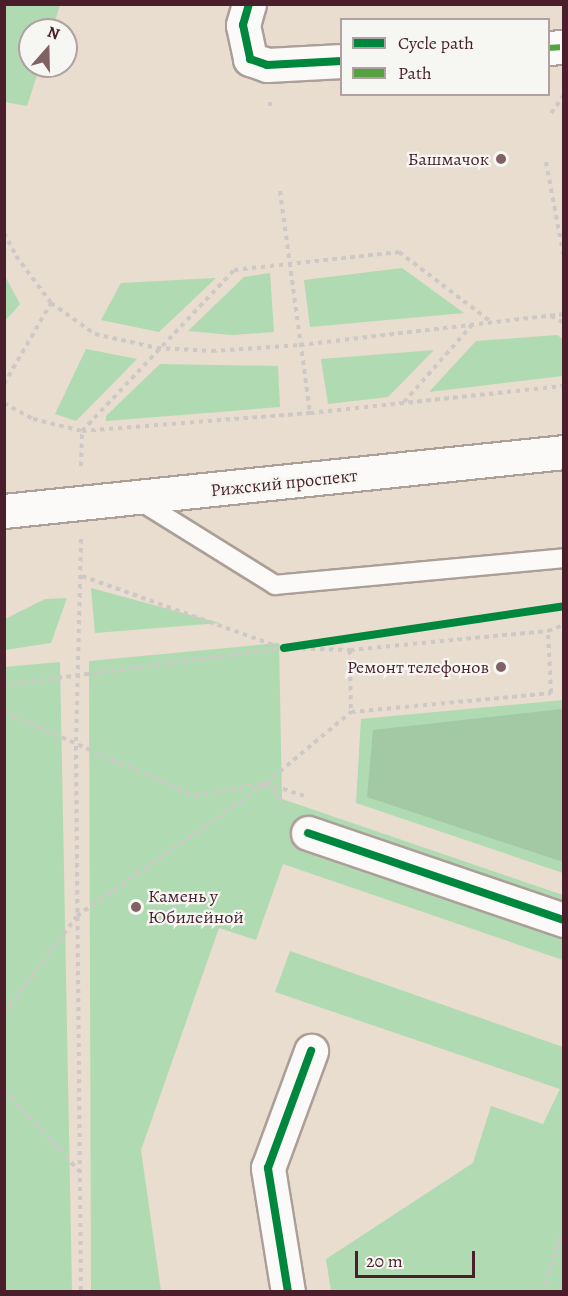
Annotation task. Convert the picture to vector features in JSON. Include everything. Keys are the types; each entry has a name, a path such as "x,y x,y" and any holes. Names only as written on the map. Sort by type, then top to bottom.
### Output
{"street":[{"path":"249,4 243,26 250,59 267,66 340,61"},
{"name":"Рижский проспект","path":"4,511 137,499 564,452"},
{"path":"308,833 564,920"},
{"path":"288,1292 268,1168 311,1051"}],"lane":[{"path":"137,499 275,585 564,558"}],"path":[{"path":"551,113 564,94"},
{"path":"546,162 564,258"},
{"path":"280,191 310,413"},
{"path":"4,233 26,272 51,303 95,334 157,348 212,351 300,345 564,314"},
{"path":"81,1292 76,746 82,576 82,431 157,348 234,270 399,252 490,321"},
{"path":"4,384 51,303"},
{"path":"550,315 564,323"},
{"path":"403,403 473,324"},
{"path":"4,403 33,419 82,431 310,413 564,386"},
{"path":"82,576 284,648 350,651 548,631 564,625"},
{"path":"4,685 78,678 564,606"},
{"path":"4,1013 77,916 266,783 351,712 551,693 548,631"},
{"path":"350,651 351,712"},
{"path":"4,712 76,746 195,796 266,783 310,798"},
{"path":"4,1090 79,1171"},
{"path":"542,1292 564,1227"}],"green space":[{"path":"4,5 60,5 56,18 18,18 18,78 36,78 27,106 5,102"},
{"path":"402,268 464,313 310,327 304,280"},
{"path":"270,273 274,332 232,335 188,331 244,277"},
{"path":"5,276 20,304 4,321"},
{"path":"216,278 159,332 101,320 121,283"},
{"path":"557,335 563,339 563,376 429,392 476,341"},
{"path":"86,349 137,359 76,421 55,414"},
{"path":"434,350 388,397 328,404 321,359"},
{"path":"160,364 278,366 280,407 106,421 106,416"},
{"path":"91,588 220,623 95,633"},
{"path":"67,598 51,643 5,650 5,619 45,599"},
{"path":"279,643 282,799 563,895 563,960 283,864 256,940 219,928 141,1150 161,1291 91,1291 89,661"},
{"path":"60,662 72,1291 6,1291 5,667"},
{"path":"563,700 563,873 356,803 361,719"},
{"path":"563,709 563,862 367,797 373,730"},
{"path":"290,951 563,1047 563,1291 331,1291 326,1259 473,1163 491,1106 543,1124 560,1089 275,992"}],"marked path":[{"path":"550,48 564,47"}],"cycle path":[{"path":"249,4 243,25 250,59 267,65 340,61"},
{"path":"284,648 564,606"},
{"path":"308,833 564,920"},
{"path":"288,1292 268,1168 311,1051"}],"place":[{"name":"Башмачок","path":"501,159"},
{"name":"Ремонт телефонов","path":"501,667"},
{"name":"Камень у Юбилейной","path":"136,907"}]}
